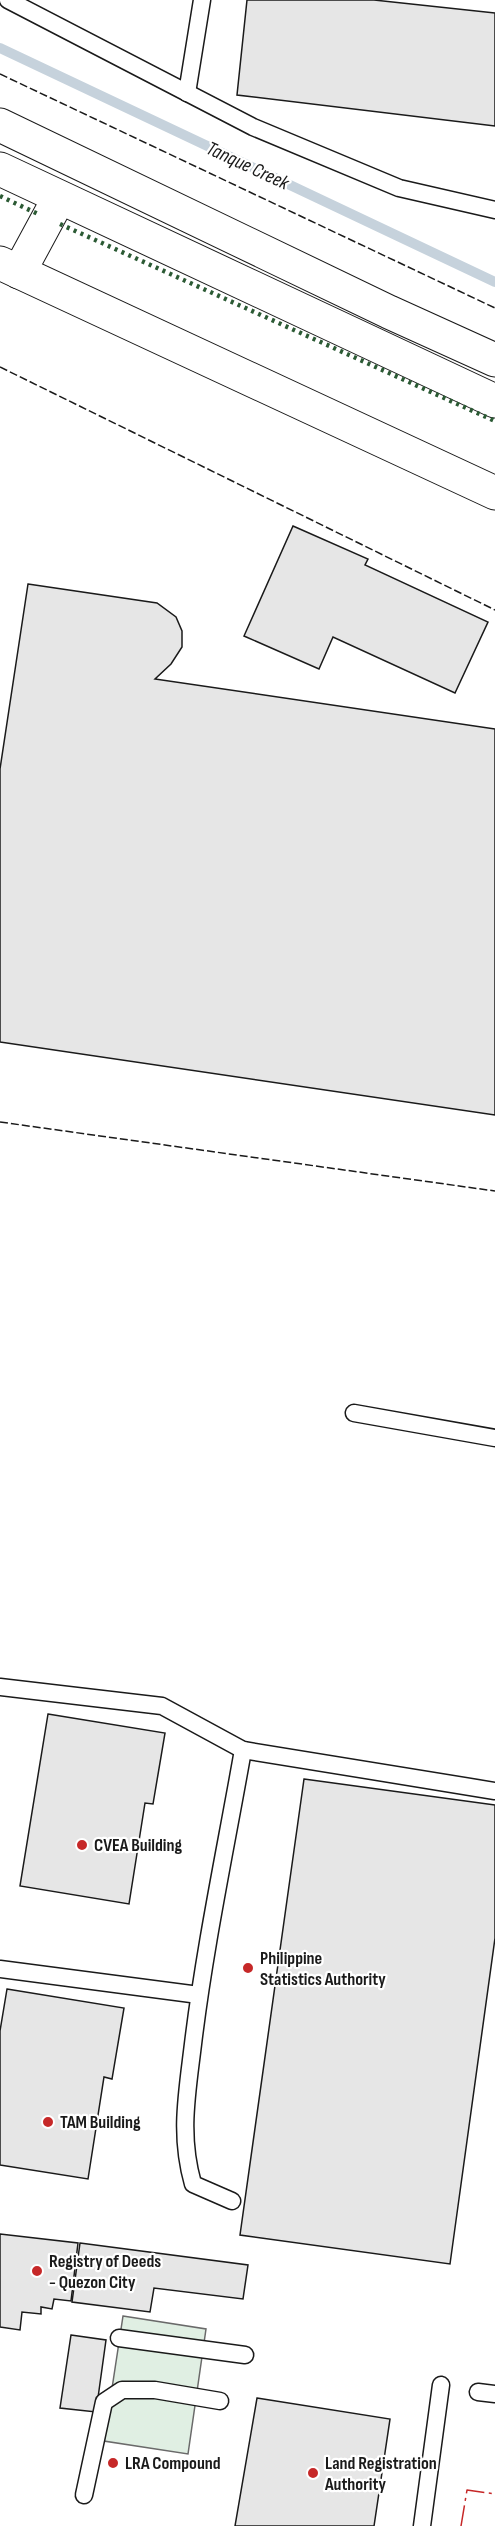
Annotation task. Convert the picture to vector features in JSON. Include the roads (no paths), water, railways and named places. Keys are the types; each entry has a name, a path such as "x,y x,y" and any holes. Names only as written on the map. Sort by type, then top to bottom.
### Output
{"main road":[{"path":"0,125 378,307 495,360"},
{"path":"0,169 495,401"},
{"path":"59,198 9,268 495,494"}],"lane":[{"path":"8,0 253,127 399,188 495,210"},
{"path":"187,93 201,0"},
{"path":"354,1413 495,1438"},
{"path":"0,1688 162,1706 243,1750 495,1791"},
{"path":"232,2201 193,2184 185,2157 183,2130 199,1995 243,1750"},
{"path":"0,1969 199,1995"},
{"path":"119,2338 245,2355"},
{"path":"422,2526 441,2385"},
{"path":"84,2495 104,2402 122,2390 155,2390 220,2401"},
{"path":"478,2392 495,2394"}],"waterway":[{"name":"Tanque Creek","path":"0,48 495,282"}],"place":[{"name":"CVEA Building","path":"82,1845"},
{"name":"Philippine Statistics Authority","path":"248,1968"},
{"name":"TAM Building","path":"48,2122"},
{"name":"Registry of Deeds - Quezon City","path":"37,2271"},
{"name":"LRA Compound","path":"113,2463"},
{"name":"Land Registration Authority","path":"313,2473"}]}
